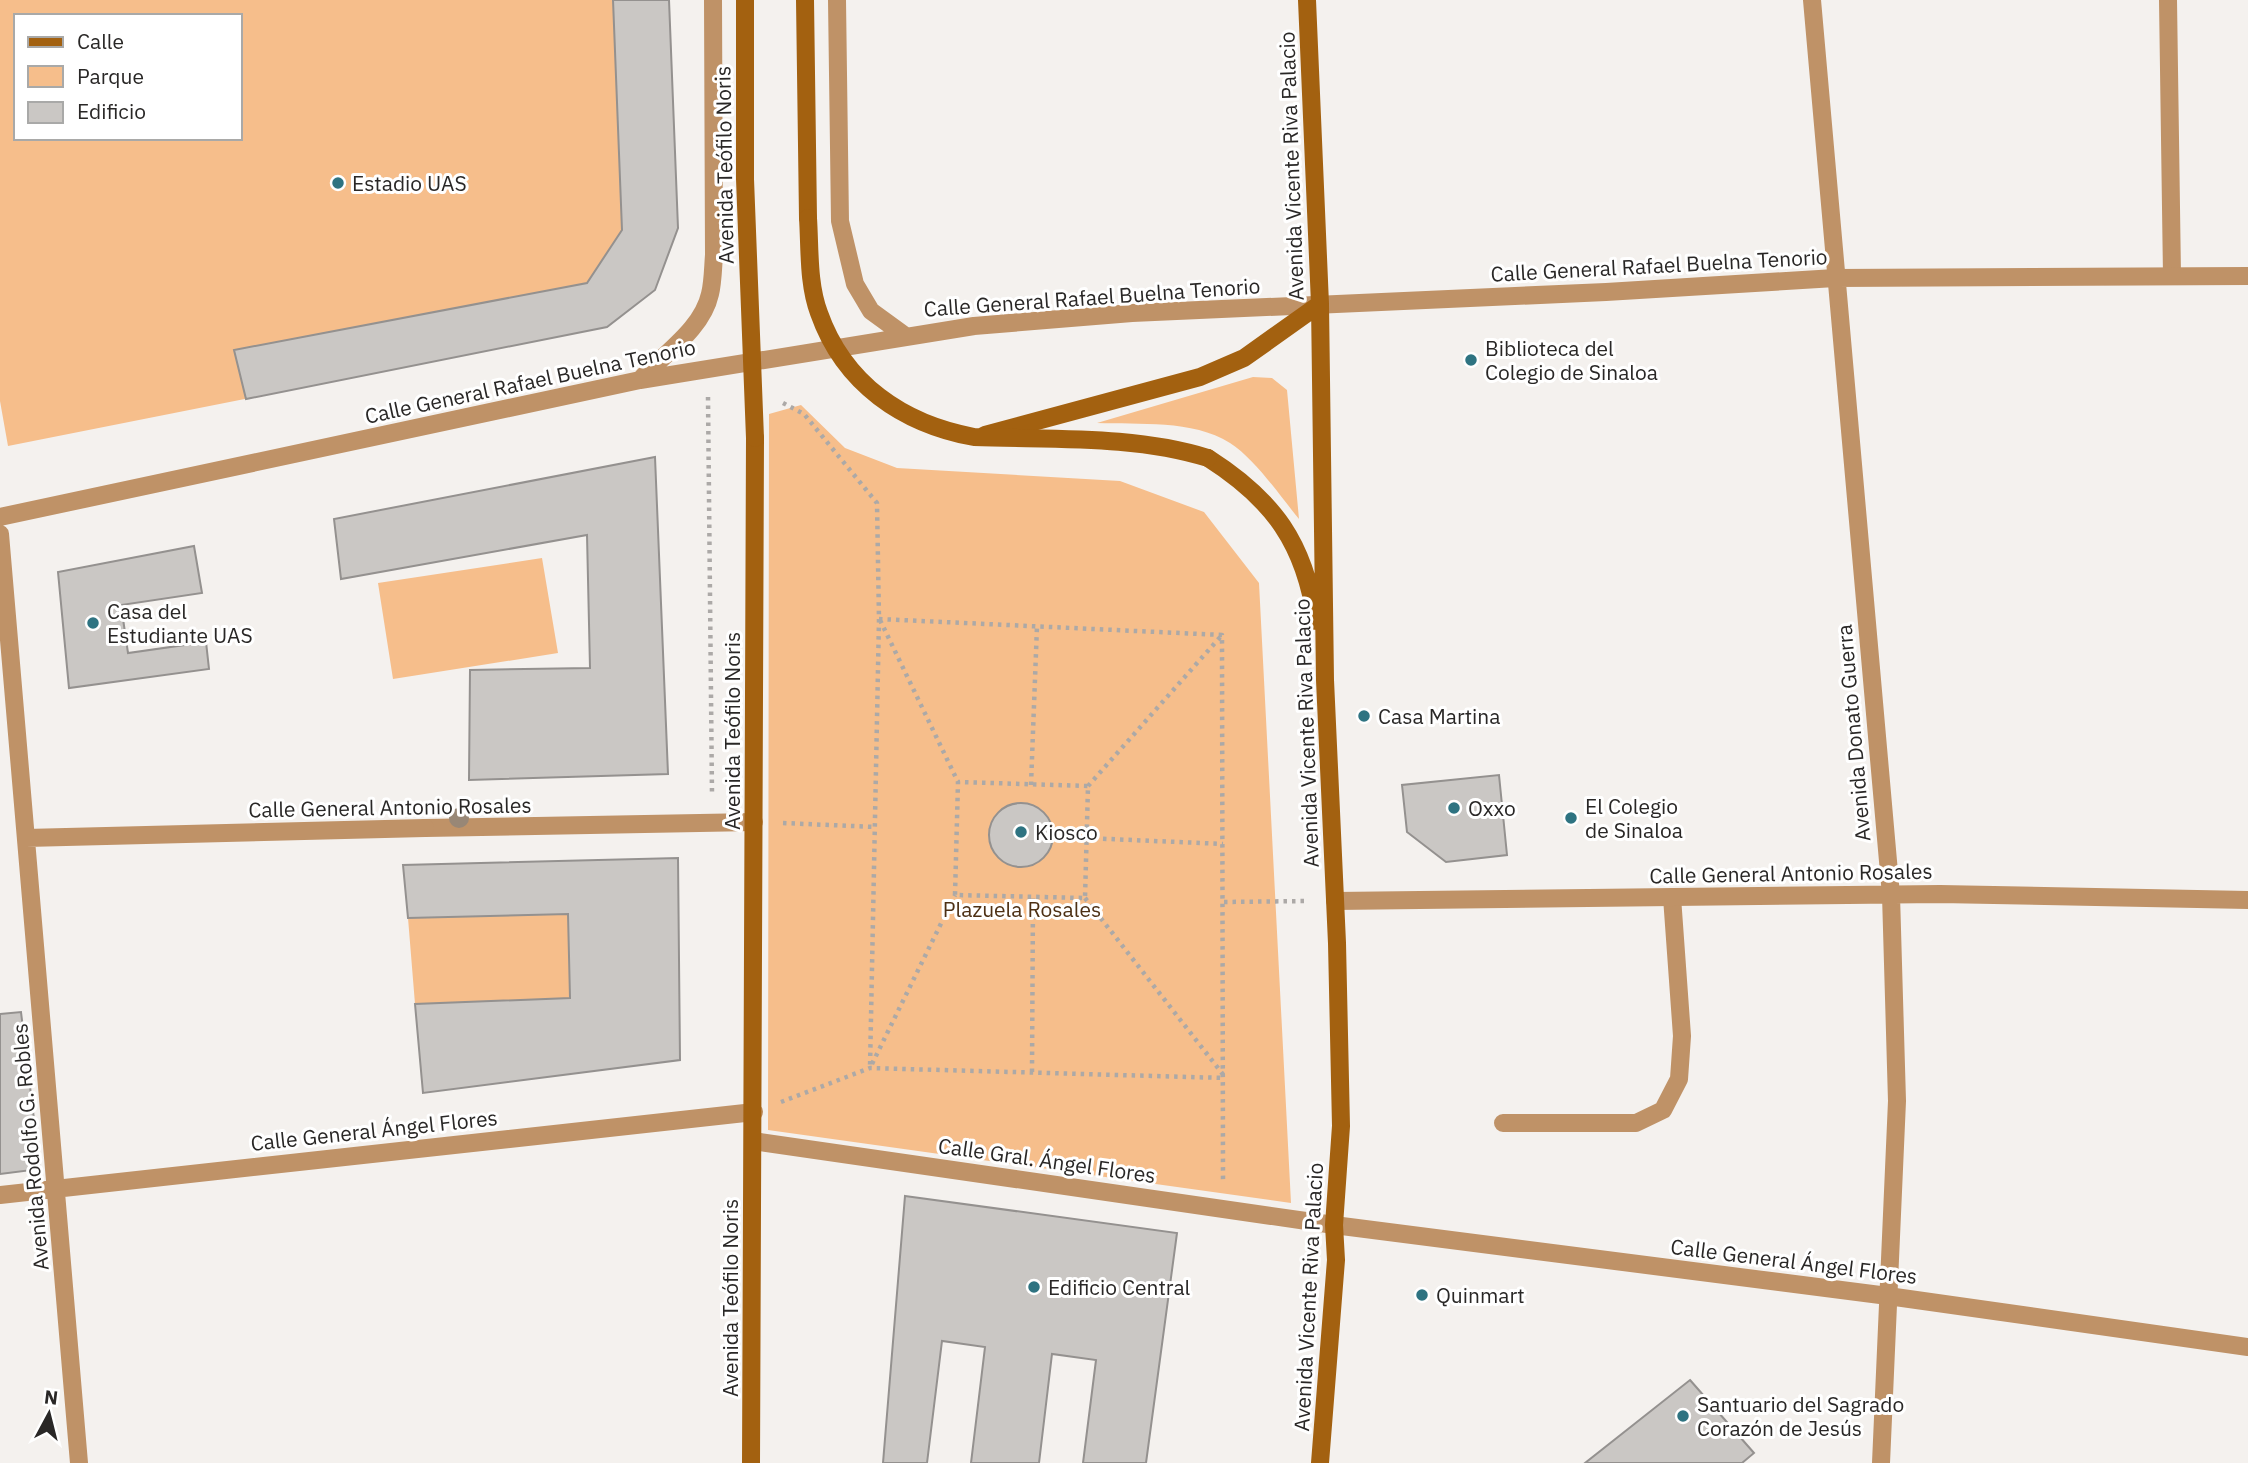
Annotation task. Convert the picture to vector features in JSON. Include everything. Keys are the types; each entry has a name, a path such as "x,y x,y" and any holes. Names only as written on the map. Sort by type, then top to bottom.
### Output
{"main road":[{"name":"Avenida Teófilo Noris","path":"746,0 745,179 755,438 751,1463"},
{"path":"805,0 810,262 819,314 849,369 866,388 904,415 952,433 974,437 1130,443 1182,450 1208,458 1236,476 1269,505 1294,541 1313,602 1325,680"},
{"name":"Avenida Vicente Riva Palacio","path":"1307,0 1320,304 1325,680 1341,1126 1334,1225 1336,1261 1320,1463"},
{"path":"974,437 1200,377 1244,358 1320,304"}],"street":[{"path":"640,380 701,316 710,295 714,255 713,0"},
{"path":"837,0 840,222 855,284 871,311 904,335"},
{"name":"Avenida Donato Guerra","path":"1811,0 1891,895 1897,1101 1881,1463"},
{"path":"2168,0 2172,276"},
{"name":"Calle General Rafael Buelna Tenorio","path":"0,517 640,380 904,335 974,326 1132,313 1606,292 1835,278 2248,276"},
{"name":"Avenida Rodolfo G. Robles","path":"0,534 79,1463"},
{"name":"Calle General Antonio Rosales","path":"26,838 754,822"},
{"name":"Calle General Antonio Rosales","path":"1335,901 1891,895 2248,900"},
{"path":"1503,1123 1636,1123 1664,1110 1679,1079 1682,1036 1672,897"},
{"name":"Calle General Ángel Flores","path":"0,1195 754,1112"},
{"name":"Calle Gral. Ángel Flores","path":"753,1141 1334,1225"},
{"name":"Calle General Ángel Flores","path":"1334,1225 1888,1296 2248,1347"}],"path":[{"path":"708,367 712,823"},
{"path":"780,402 804,414 877,503 879,619 870,1068"},
{"path":"879,619 1222,635"},
{"path":"870,1068 955,895 958,782 879,619"},
{"path":"1031,785 1037,626"},
{"path":"1222,635 1088,786 1085,898 1225,1078"},
{"path":"1222,635 1225,1078 1222,1209"},
{"path":"958,782 1088,786"},
{"path":"754,822 875,827"},
{"path":"1086,838 1223,844"},
{"path":"955,895 1085,898"},
{"path":"1032,1072 1033,897"},
{"path":"1224,902 1335,901"},
{"path":"754,1112 870,1068 1225,1078"}],"green space":[{"name":"Estadio UAS","path":"0,0 669,0 655,290 607,327 8,446 0,401"},
{"path":"1253,377 1272,378 1287,390 1299,519 1249,458 1215,435 1165,425 1097,423"},
{"name":"Plazuela Rosales","path":"801,405 845,448 897,468 1120,481 1204,512 1259,583 1291,1203 768,1130 769,414"},
{"path":"542,558 558,653 393,679 378,583"},
{"path":"568,914 570,998 415,1004 408,918"}],"building":[{"path":"613,0 669,0 678,228 655,290 607,327 246,399 234,350 587,283 622,230"},
{"path":"655,457 668,774 469,780 470,670 590,668 587,535 341,579 334,519"},
{"name":"Casa del Estudiante UAS","path":"194,546 202,593 121,605 128,653 206,642 209,669 69,688 58,572"},
{"name":"Oxxo","path":"1499,775 1507,855 1446,862 1407,832 1402,785"},
{"name":"Kiosco","path":"1021,803 1039,809 1047,817 1053,835 1047,853 1039,861 1021,867 1003,861 995,853 989,835 995,817 1003,809"},
{"path":"678,858 680,1060 423,1093 415,1004 570,998 568,914 408,918 403,865"},
{"path":"21,1012 40,1169 0,1174 0,1014"},
{"name":"Edificio Central","path":"905,1196 1177,1233 1146,1463 1083,1463 1096,1360 1052,1354 1039,1463 971,1463 985,1347 942,1341 927,1463 883,1463"},
{"name":"Santuario del Sagrado Corazón de Jesús","path":"1690,1380 1754,1453 1742,1463 1585,1463"}],"place":[{"name":"Estadio UAS","path":"338,183"},
{"name":"Biblioteca del Colegio de Sinaloa","path":"1471,360"},
{"name":"Casa del Estudiante UAS","path":"93,623"},
{"name":"Casa Martina","path":"1364,716"},
{"name":"Oxxo","path":"1454,808"},
{"name":"El Colegio de Sinaloa","path":"1571,818"},
{"name":"Kiosco","path":"1021,832"},
{"name":"Edificio Central","path":"1034,1287"},
{"name":"Quinmart","path":"1422,1295"},
{"name":"Santuario del Sagrado Corazón de Jesús","path":"1683,1416"}]}
